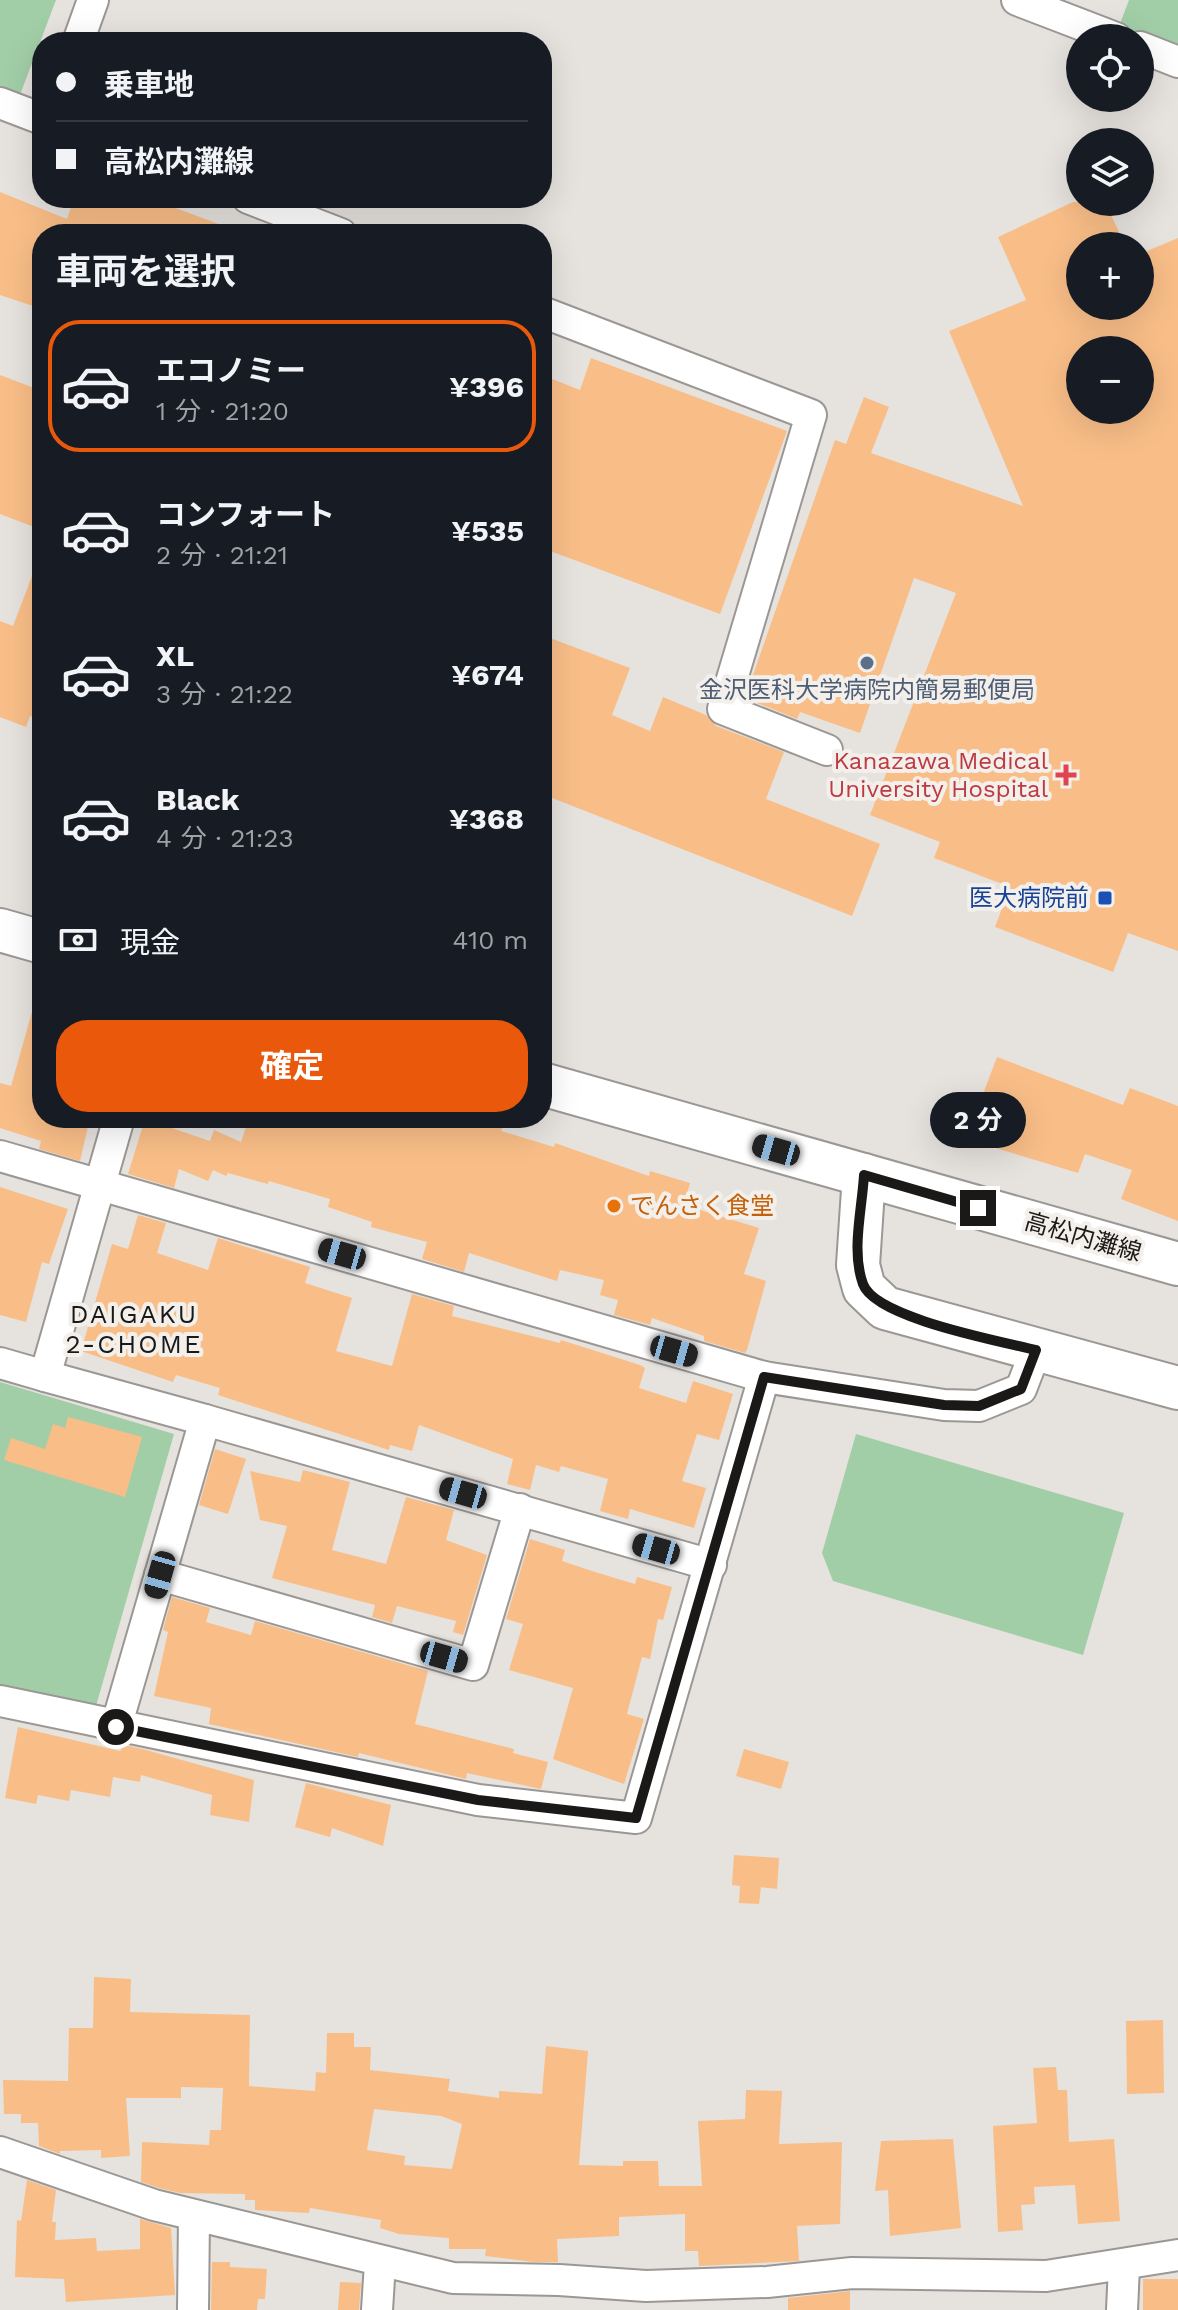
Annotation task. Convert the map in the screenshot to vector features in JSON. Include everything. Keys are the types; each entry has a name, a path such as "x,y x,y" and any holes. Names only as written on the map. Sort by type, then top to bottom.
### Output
{"main road":[{"path":"0,930 32,939"},
{"name":"高松内灘線","path":"552,1087 1178,1264"},
{"path":"864,1175 858,1265 864,1288 885,1308 1178,1388"}],"street":[{"path":"82,32 93,0"},
{"path":"1017,0 1080,24"},
{"path":"1154,53 1178,62"},
{"path":"0,103 32,115"},
{"path":"274,208 315,224"},
{"path":"552,316 811,415 723,709 827,750"},
{"path":"45,1376 116,1128"},
{"path":"0,1156 764,1377 944,1405 979,1406 1021,1389 1036,1350"},
{"path":"0,1363 711,1565"},
{"path":"0,1701 478,1800 636,1818 764,1377"},
{"path":"116,1727 205,1420"},
{"path":"160,1575 473,1665 520,1509"},
{"path":"0,2152 49,2171 194,2216 380,2263 453,2278 559,2280 646,2298 852,2273 1046,2276 1178,2255"},
{"path":"193,2310 194,2216"},
{"path":"377,2310 380,2263"},
{"path":"1122,2310 1124,2266"}],"green space":[{"path":"0,0 56,0 44,32 32,32 32,63 18,100 0,94"},
{"path":"1129,0 1178,0 1178,51 1154,42 1154,24 1120,24"},
{"path":"0,1382 174,1434 94,1713 0,1690"},
{"path":"856,1434 1124,1513 1083,1655 833,1581 822,1553"}],"building":[{"path":"0,192 32,205 32,208 67,219 71,208 176,208 219,224 32,224 32,306 0,295"},
{"path":"1066,205 1066,216 1112,216 1119,232 1066,232 1066,320 1154,320 1154,248 1178,238 1178,951 1128,933 1113,972 995,927 1010,887 934,858 940,842 870,815 956,593 914,578 860,733 800,712 797,719 745,698 835,440 846,444 864,397 889,407 871,453 1023,506 949,331 1026,300 998,237"},
{"path":"591,358 787,431 720,614 552,552 552,379 580,390"},
{"path":"0,375 32,387 32,526 0,514"},
{"path":"32,576 32,717 26,727 0,717 0,621 13,626"},
{"path":"552,639 630,668 612,715 650,731 663,697 706,715 716,726 784,752 766,799 880,844 852,916 552,798"},
{"path":"32,1012 32,1128 88,1128 80,1161 39,1149 41,1141 0,1128 0,1083 11,1086"},
{"path":"997,1057 1123,1105 1130,1088 1178,1106 1178,1221 1121,1199 1132,1170 1085,1154 1078,1173 966,1139"},
{"path":"142,1128 172,1128 210,1141 214,1130 241,1142 246,1128 502,1128 501,1131 554,1147 555,1143 649,1176 650,1171 690,1183 684,1205 759,1228 744,1274 766,1281 747,1350 745,1353 704,1341 704,1336 652,1318 650,1325 614,1315 618,1300 600,1295 604,1280 560,1270 557,1281 469,1253 464,1272 422,1259 427,1242 371,1227 372,1222 328,1207 330,1199 269,1181 268,1184 228,1173 226,1176 213,1170 208,1181 179,1169 174,1188 128,1174"},
{"path":"0,1187 68,1209 49,1264 42,1262 26,1322 0,1315"},
{"path":"138,1215 166,1223 157,1253 208,1270 218,1238 310,1267 305,1283 352,1298 336,1351 392,1366 412,1294 454,1306 452,1316 560,1343 561,1340 640,1365 645,1368 639,1388 686,1403 693,1381 733,1394 719,1440 697,1434 682,1481 706,1488 694,1528 630,1509 628,1519 600,1511 608,1479 561,1466 559,1472 536,1465 530,1490 507,1484 513,1459 419,1425 412,1451 390,1445 389,1450 218,1395 220,1388 176,1375 173,1382 81,1351 112,1244 128,1249"},
{"path":"68,1417 142,1437 125,1497 4,1460 11,1438 45,1449 53,1424 65,1428"},
{"path":"215,1449 246,1459 228,1514 199,1505"},
{"path":"303,1470 350,1482 332,1550 386,1564 406,1497 454,1510 446,1540 487,1555 463,1635 453,1632 456,1621 397,1606 392,1623 372,1617 375,1605 272,1578 287,1526 260,1520 250,1471 300,1482"},
{"path":"530,1539 565,1550 562,1561 635,1584 637,1577 672,1587 663,1620 658,1619 650,1659 642,1657 627,1714 644,1719 624,1784 553,1759 573,1688 509,1670 523,1624 506,1619"},
{"path":"172,1597 210,1608 206,1622 251,1635 255,1621 428,1671 415,1724 514,1749 513,1753 548,1762 541,1789 467,1773 466,1779 359,1753 358,1757 209,1724 211,1708 154,1696 168,1632 163,1630"},
{"path":"18,1727 120,1751 125,1745 254,1780 249,1822 210,1815 212,1795 141,1775 140,1782 113,1777 110,1797 71,1790 69,1801 38,1795 36,1804 5,1798"},
{"path":"744,1749 789,1762 781,1789 736,1776"},
{"path":"306,1783 391,1805 383,1846 332,1828 330,1837 295,1827"},
{"path":"734,1855 779,1858 777,1889 761,1887 759,1904 739,1903 740,1886 732,1885"},
{"path":"94,1977 131,1979 130,2012 250,2015 249,2086 315,2091 316,2072 326,2073 327,2033 354,2033 354,2047 371,2047 370,2070 450,2079 448,2091 499,2098 499,2091 542,2094 546,2046 588,2051 579,2165 623,2166 623,2161 658,2161 659,2186 702,2186 698,2121 745,2119 746,2090 782,2091 779,2144 842,2142 840,2224 797,2226 799,2261 699,2266 698,2251 685,2251 685,2214 619,2217 619,2236 557,2239 558,2262 534,2262 485,2256 486,2249 449,2249 449,2238 399,2234 380,2228 381,2220 310,2208 309,2213 255,2210 255,2200 245,2200 245,2194 180,2193 159,2188 141,2182 142,2142 209,2145 210,2130 221,2130 223,2088 181,2087 181,2098 126,2098 130,2156 101,2158 101,2150 60,2151 60,2154 39,2146 38,2123 21,2123 21,2114 4,2114 3,2080 68,2081 69,2028 93,2028","holes":["374,2109 441,2116 462,2124 452,2169 404,2165 405,2156 367,2150"]},
{"path":"1163,2020 1164,2093 1127,2094 1126,2021"},
{"path":"1056,2067 1058,2090 1067,2090 1069,2142 1114,2139 1120,2221 1078,2224 1075,2185 1034,2187 1035,2204 1021,2205 1023,2230 998,2232 993,2126 1037,2123 1033,2068"},
{"path":"953,2139 961,2228 890,2236 888,2190 875,2191 881,2141"},
{"path":"27,2180 56,2190 52,2222 56,2222 55,2240 96,2238 97,2251 140,2249 140,2219 171,2228 175,2295 66,2302 64,2279 15,2277 17,2220 21,2221"},
{"path":"212,2262 230,2262 230,2267 267,2269 265,2299 258,2299 257,2310 211,2310"},
{"path":"1143,2279 1178,2279 1178,2310 1143,2310"},
{"path":"340,2282 361,2283 359,2310 338,2310"},
{"path":"850,2291 850,2310 788,2310 788,2298"}],"place":[{"name":"金沢医科大学病院内簡易郵便局","path":"867,663"},
{"name":"Kanazawa Medical University Hospital","path":"1066,775"},
{"name":"医大病院前","path":"1105,898"},
{"name":"でんさく食堂","path":"614,1206"}],"district":[{"name":"DAIGAKU 2-CHOME","path":"134,1329"}],"route":[{"path":"116,1727 478,1800 636,1818 764,1377 944,1405 979,1406 1021,1389 1036,1350 885,1308 864,1288 858,1265 864,1175 978,1208"}]}
